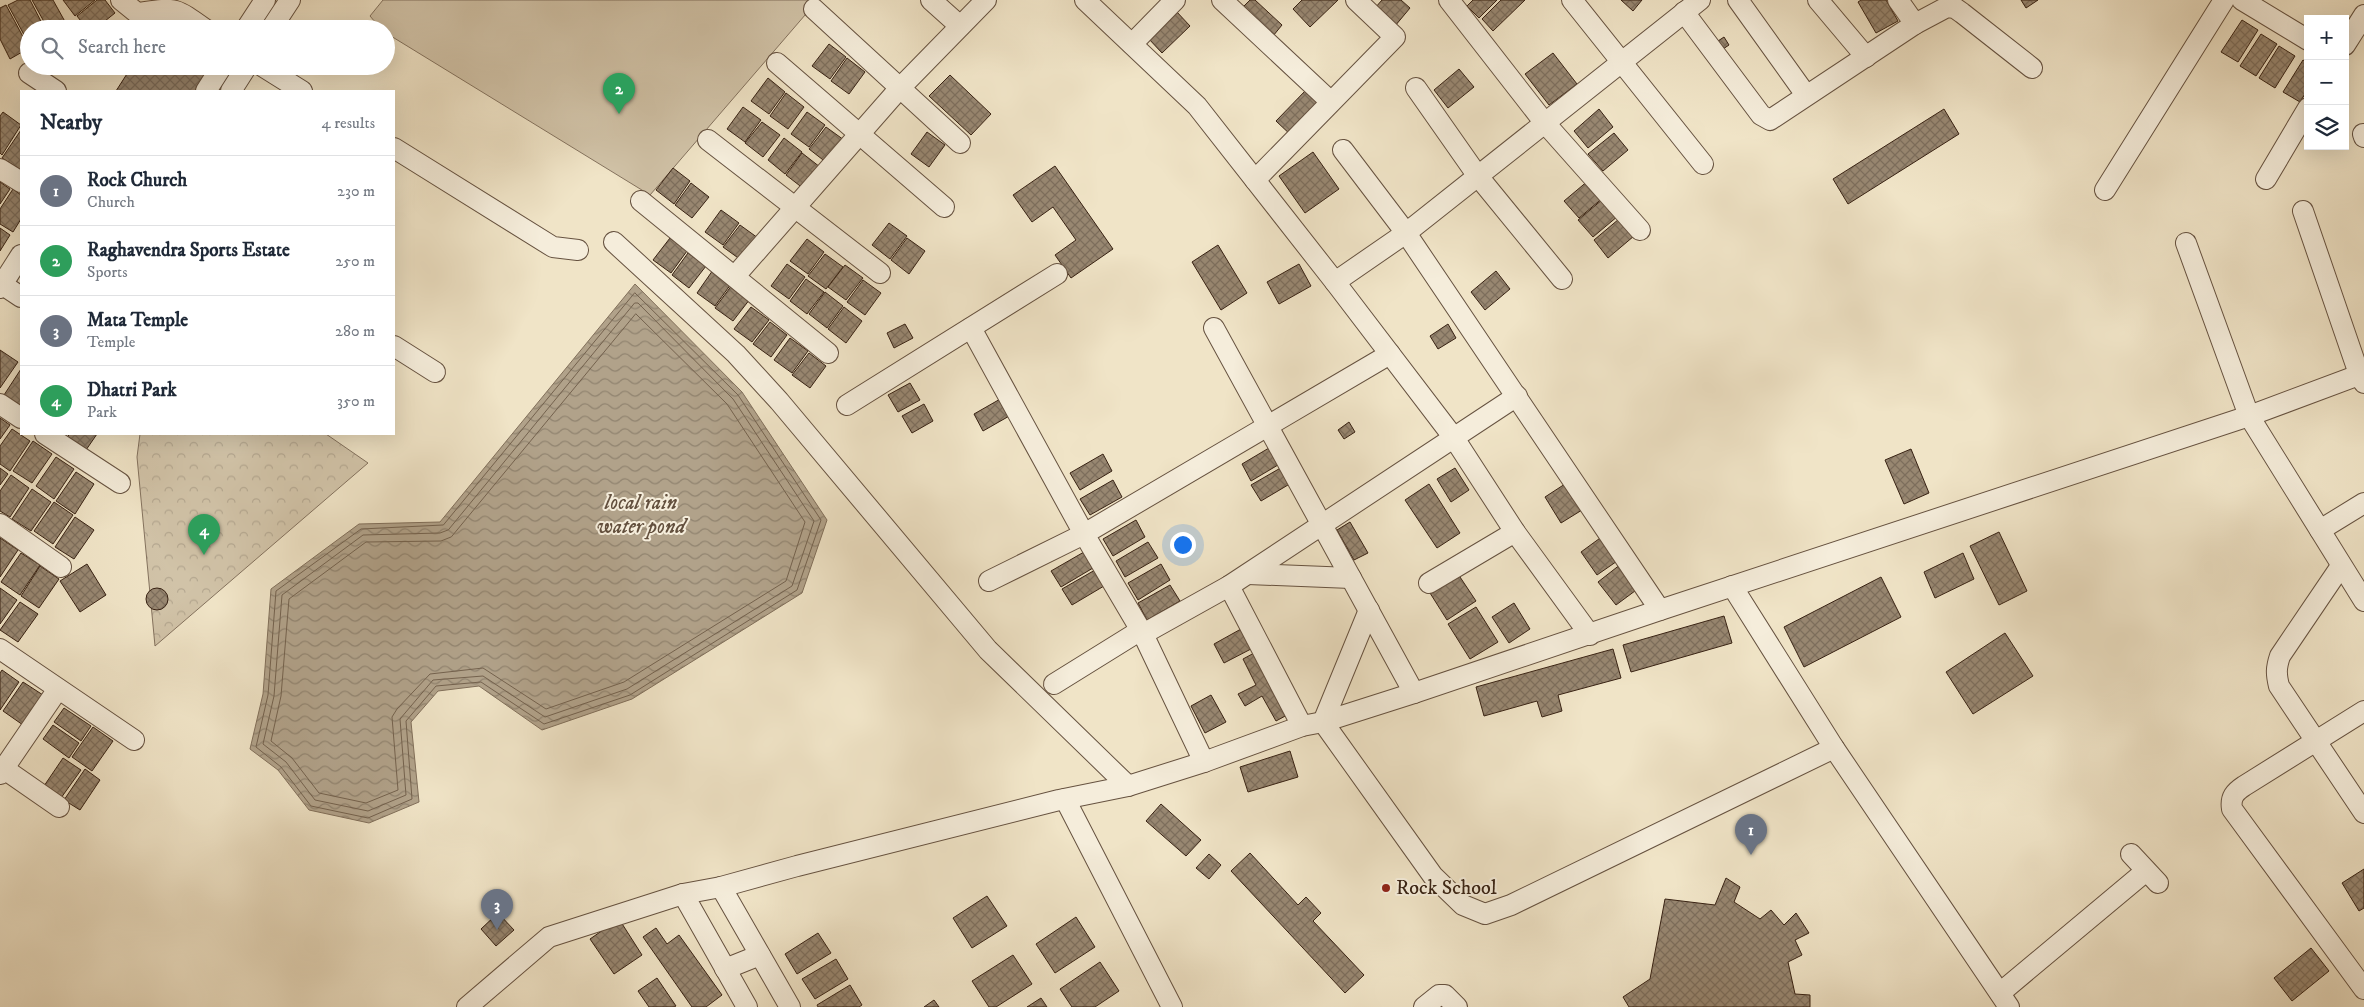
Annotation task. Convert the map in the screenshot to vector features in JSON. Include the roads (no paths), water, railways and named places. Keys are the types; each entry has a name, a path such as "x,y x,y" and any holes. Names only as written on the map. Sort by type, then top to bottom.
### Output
{"street":[{"path":"121,0 138,14 172,8 192,20"},
{"path":"252,20 265,0"},
{"path":"277,20 290,0"},
{"path":"931,0 960,26"},
{"path":"735,276 859,134 986,0"},
{"path":"1084,0 1197,106 1454,438 1514,532 1590,634"},
{"path":"1132,44 1175,0"},
{"path":"1222,0 1330,101"},
{"path":"1255,180 1330,101 1395,37 1356,0"},
{"path":"1449,0 1544,122 1640,230"},
{"path":"1572,0 1703,164"},
{"path":"1335,282 1406,233 1700,0"},
{"path":"1738,0 1806,95"},
{"path":"1818,0 1866,58"},
{"path":"1898,0 1915,24"},
{"path":"2106,190 2224,0"},
{"path":"2242,0 2304,38"},
{"path":"1684,12 1765,119 1770,120 1915,24 1947,7 1955,8 2032,68"},
{"path":"814,9 960,143"},
{"path":"2349,39 2364,15"},
{"path":"777,62 944,207"},
{"path":"32,75 54,90"},
{"path":"207,90 216,75"},
{"path":"232,90 241,75"},
{"path":"276,75 300,90"},
{"path":"1416,88 1477,175 1562,279"},
{"path":"2266,179 2304,115"},
{"path":"708,140 880,273"},
{"path":"395,149 553,247 578,250"},
{"path":"1343,150 1406,233 1420,258 1517,396 1660,610"},
{"path":"0,169 20,181"},
{"path":"641,201 828,353"},
{"path":"467,1007 549,937 683,894 721,887 1064,799 1128,786 1204,762 1302,726 1323,722 1414,693 2362,377 2304,211"},
{"path":"614,242 736,354 779,401 988,650 1128,786"},
{"path":"2186,243 2249,416 2364,601"},
{"path":"20,256 1,285 20,296"},
{"path":"847,405 1057,274"},
{"path":"971,328 1084,534 1142,632 1204,762"},
{"path":"1214,328 1269,425 1414,693"},
{"path":"395,347 435,372"},
{"path":"989,581 1084,534 1390,354"},
{"path":"1054,684 1142,632 1248,574 1517,396"},
{"path":"0,404 20,417"},
{"path":"47,435 120,483"},
{"path":"2320,530 2364,503"},
{"path":"0,524 61,567"},
{"path":"1429,583 1514,532"},
{"path":"2341,566 2280,656 2276,666 2276,675 2279,686 2364,813"},
{"path":"1248,574 1351,578"},
{"path":"1228,586 1302,726"},
{"path":"1732,586 1827,733 1834,748 2005,1000 2152,877 2130,854"},
{"path":"1323,722 1368,610"},
{"path":"0,649 134,740"},
{"path":"58,689 1,770 59,807"},
{"path":"2361,978 2232,809 2231,802 2235,792 2364,711"},
{"path":"1323,722 1432,876 1462,905 1485,914 1511,905 1834,748"},
{"path":"1064,799 1172,1007"},
{"path":"721,887 790,1007"},
{"path":"683,894 747,1007"},
{"path":"725,969 760,955"},
{"path":"1424,1007 1445,994 1457,1007"}],"water":[{"name":"local rain water pond","path":"635,284 742,392 827,520 802,593 632,699 542,730 479,686 438,691 411,722 419,802 369,823 309,810 278,770 250,749 263,694 271,589 359,524 440,522"}],"place":[{"name":"Raghavendra Sports Estate","path":"619,114"},
{"name":"Dhatri Park","path":"204,555"},
{"name":"Rock Church","path":"1751,855"},
{"name":"Rock School","path":"1386,888"},
{"name":"Mata Temple","path":"497,930"}]}
